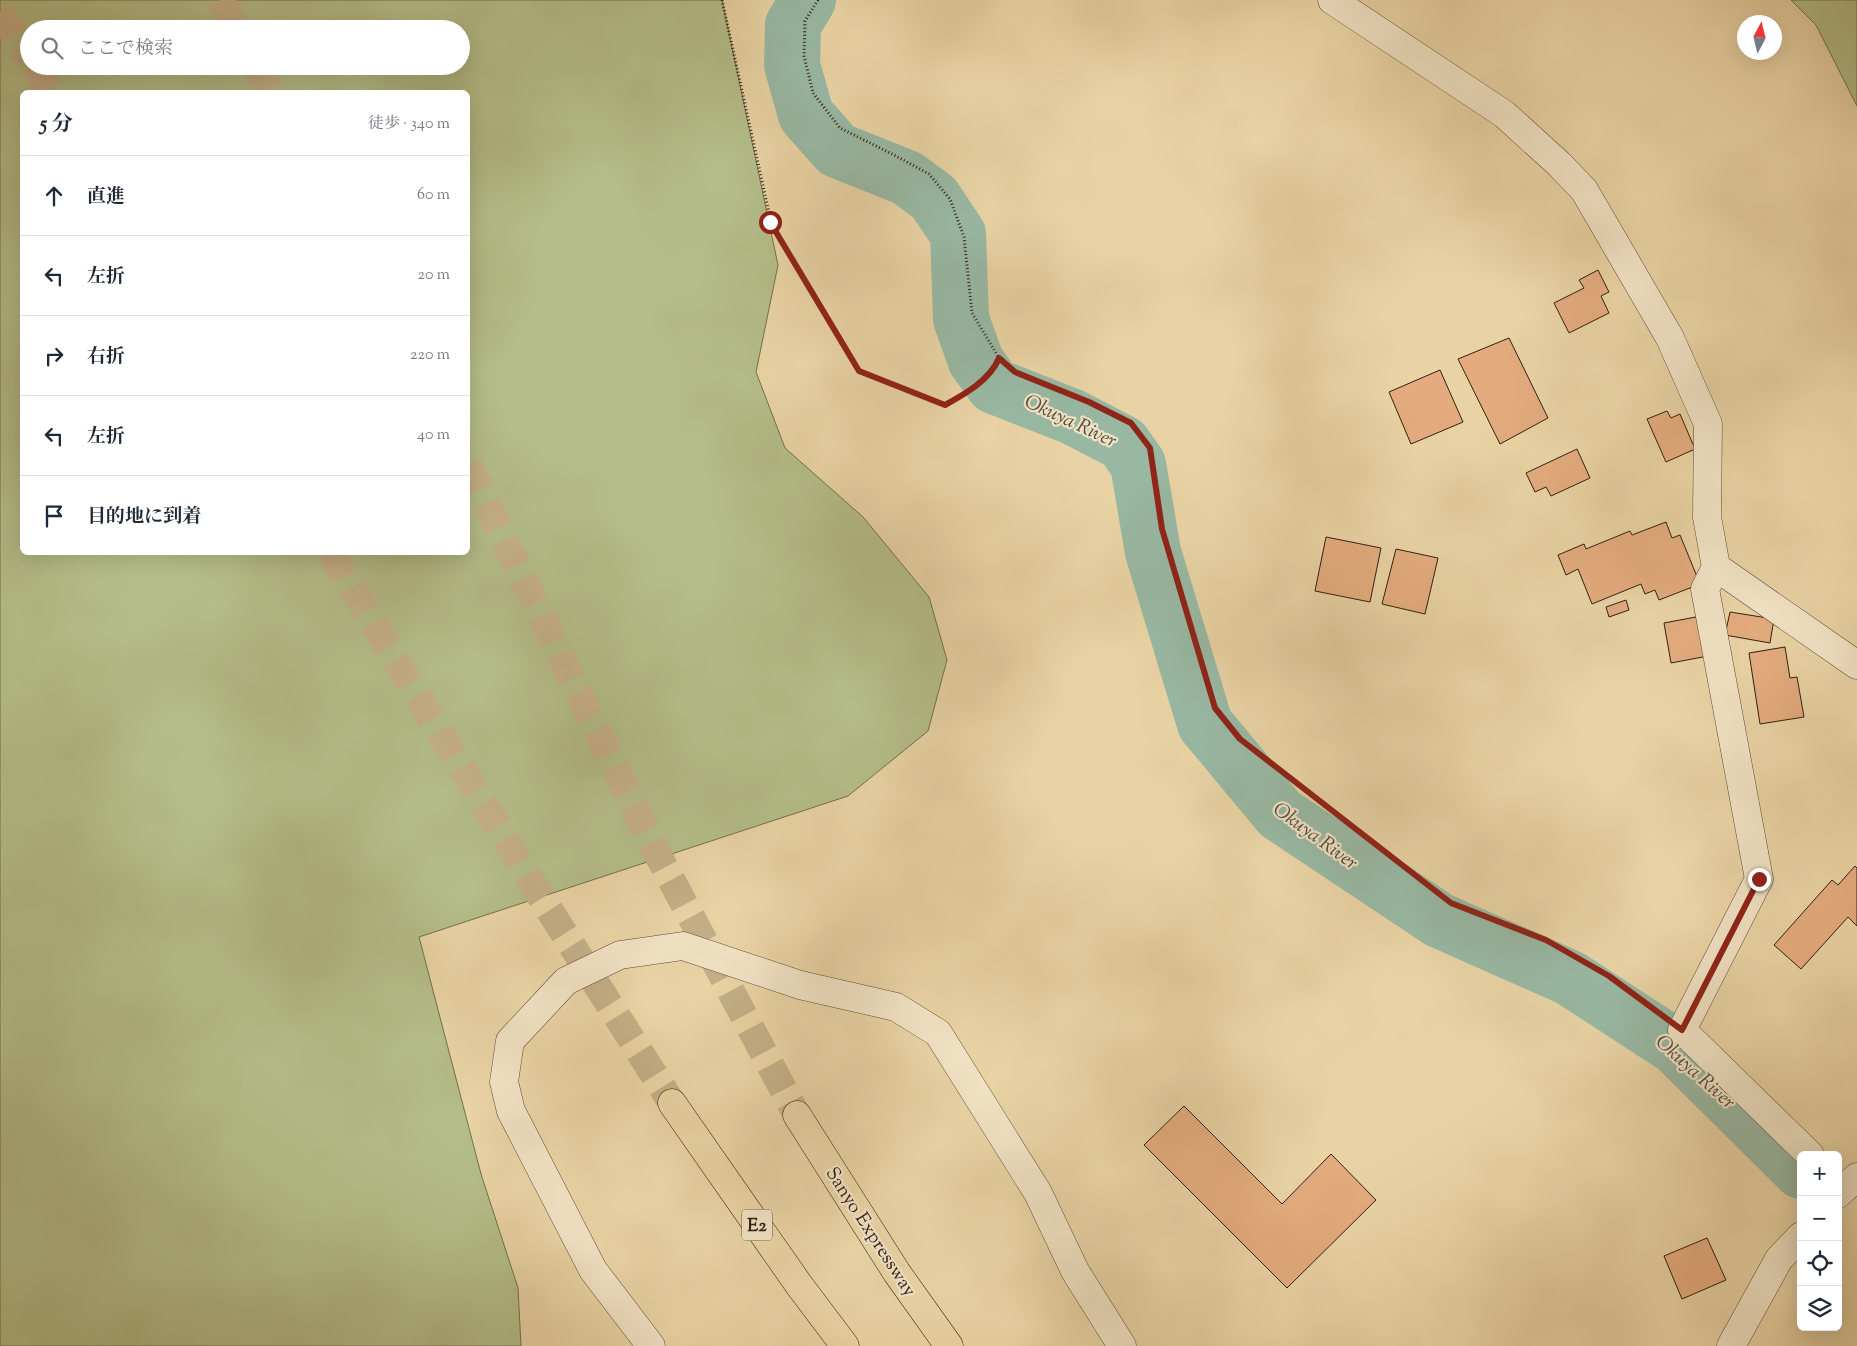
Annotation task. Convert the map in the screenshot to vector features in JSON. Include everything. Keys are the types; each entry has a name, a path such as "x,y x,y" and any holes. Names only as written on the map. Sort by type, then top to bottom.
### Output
{"highway":[{"name":"E2","path":"672,1103 799,1285 845,1346"},
{"name":"Sanyo Expressway","path":"797,1115 897,1273 949,1346"}],"street":[{"path":"1332,0 1504,114 1559,164 1584,190 1670,338 1708,424 1707,517 1716,567 1705,589 1759,879 1682,1030 1806,1151"},
{"path":"1716,567 1857,665"},
{"path":"651,1346 593,1270 511,1110 504,1082 504,1073 510,1041 566,981 620,955 682,946 800,985 896,1007 938,1033 1038,1193 1075,1271 1122,1346"},
{"path":"1731,1346 1779,1260 1797,1240"}],"path":[{"path":"722,0 770,222 859,371 945,405 970,390 995,367 999,358"},
{"path":"818,0 805,21 804,56 813,93 840,128 929,174 950,199 964,237 972,313 999,358 1015,372 1089,402 1131,423 1150,448 1162,529 1215,708 1240,739 1451,903 1546,940 1609,976 1682,1030"}],"green space":[{"path":"0,0 722,0 778,265 756,372 785,448 863,517 929,597 947,660 928,731 848,796 419,937 481,1174 518,1288 521,1346 0,1346"},
{"path":"1791,0 1857,0 1857,106 1816,25"}],"building":[{"path":"1598,270 1609,292 1601,296 1609,313 1569,333 1554,303 1584,288 1579,280"},
{"path":"1509,338 1548,418 1500,444 1458,359"},
{"path":"1440,370 1463,422 1411,444 1389,392"},
{"path":"1667,411 1671,418 1680,414 1695,449 1666,462 1647,419"},
{"path":"1577,449 1590,478 1551,496 1546,487 1535,492 1526,473"},
{"path":"1666,522 1672,538 1680,535 1700,584 1659,600 1655,590 1645,594 1641,584 1592,604 1578,569 1566,575 1558,555 1584,544 1586,549 1630,531 1632,535"},
{"path":"1326,537 1381,548 1370,602 1315,591"},
{"path":"1396,549 1438,558 1425,614 1382,604"},
{"path":"1626,600 1629,610 1609,617 1606,607"},
{"path":"1730,612 1774,619 1770,643 1725,635"},
{"path":"1701,616 1708,656 1671,663 1664,623"},
{"path":"1785,647 1790,678 1797,677 1804,717 1760,724 1749,653"},
{"path":"1855,866 1857,868 1857,926 1848,917 1801,969 1774,945 1832,880 1838,885"},
{"path":"1184,1106 1282,1204 1331,1154 1376,1200 1287,1288 1144,1145"},
{"path":"1707,1238 1726,1280 1682,1299 1664,1256"}],"waterway":[{"name":"Okuya River","path":"808,0 793,25 792,65 806,115 837,150 907,178 934,198 958,234 961,319 976,361 994,386 1073,417 1123,443 1138,464 1153,552 1205,724 1280,814 1439,920 1570,978 1676,1047 1797,1167"}],"tunnel":[{"path":"220,0 231,20"},
{"path":"0,11 20,43"},
{"path":"40,75 49,90"},
{"path":"261,75 270,90"},
{"path":"470,469 650,840 797,1115"},
{"path":"332,555 520,864 672,1103"}],"route":[{"path":"770,222 859,371 945,405 970,390 995,367 999,358 1015,372 1089,402 1131,423 1150,448 1162,529 1215,708 1240,739 1451,903 1546,940 1609,976 1682,1030 1759,879"}]}
